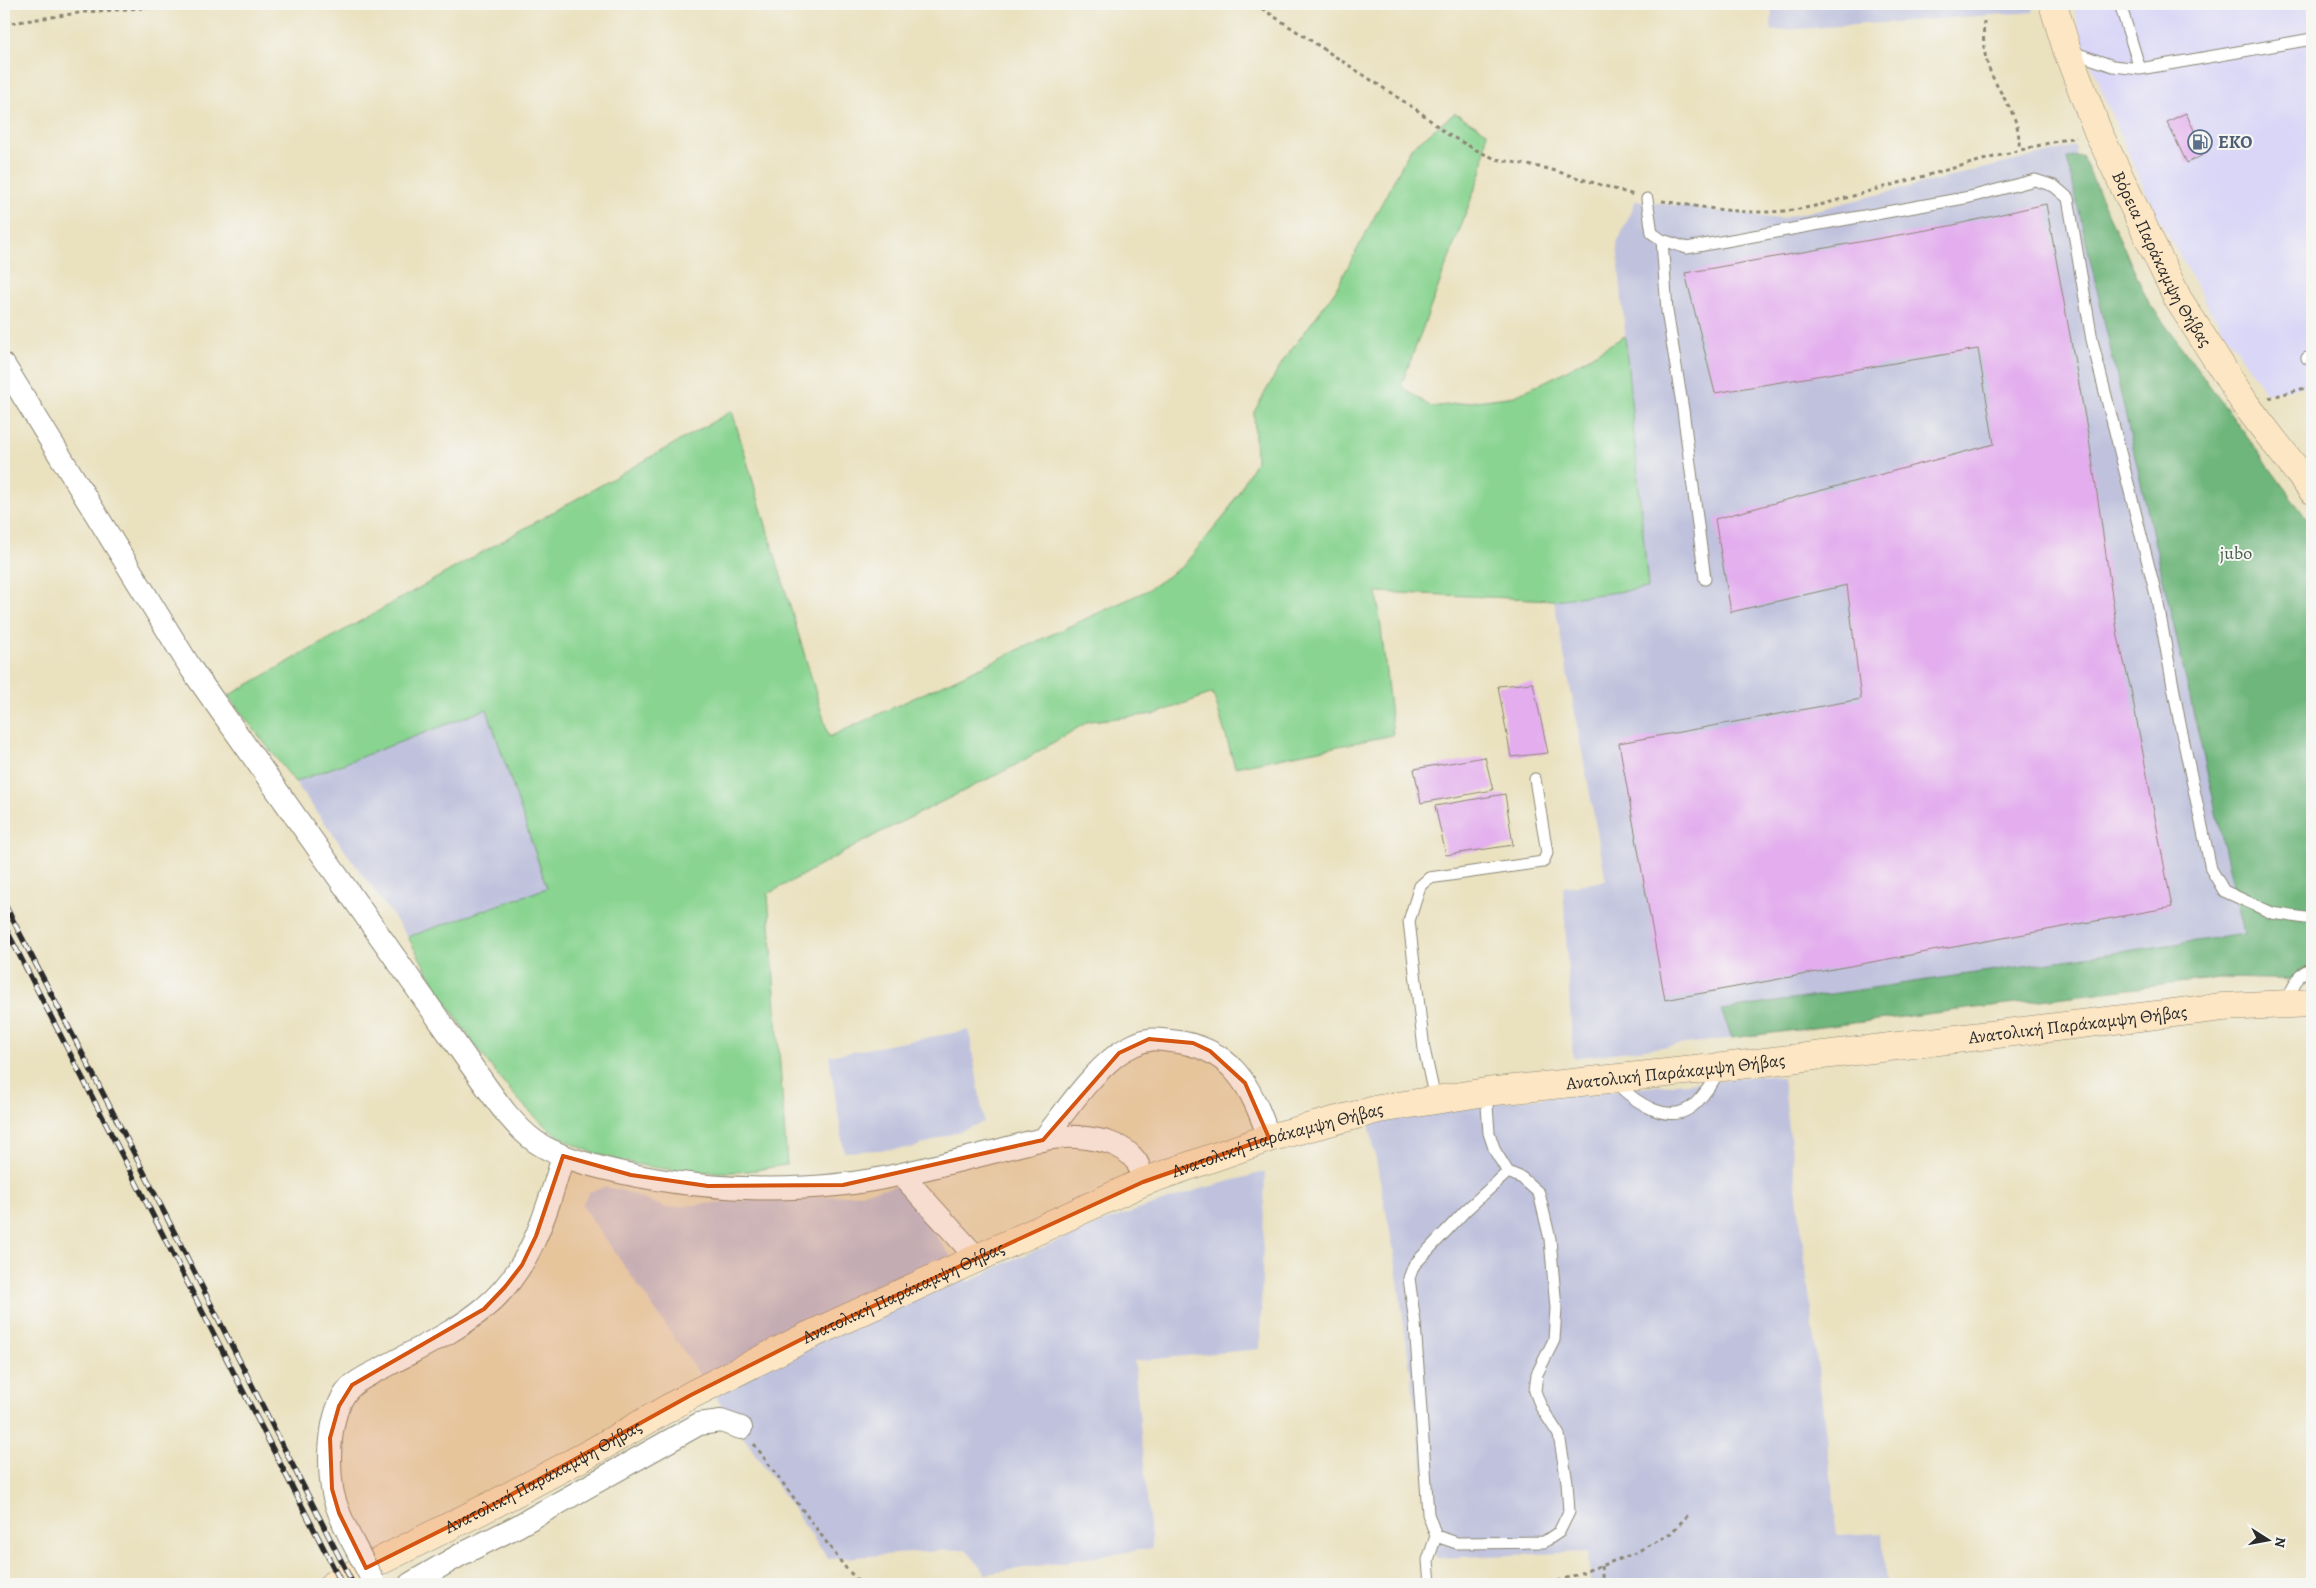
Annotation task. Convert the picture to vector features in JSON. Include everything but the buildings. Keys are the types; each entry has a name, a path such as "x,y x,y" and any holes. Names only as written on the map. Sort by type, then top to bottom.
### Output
{"main road":[{"name":"Βόρεια Παράκαμψη Θήβας","path":"2053,4 2067,50 2098,132 2178,299 2246,405 2312,490"},
{"name":"Ανατολική Παράκαμψη Θήβας","path":"334,1584 512,1495 594,1451 690,1395 808,1336 1143,1182 1269,1138 1379,1109 1486,1092 1612,1079 2223,1007 2312,1003"}],"street":[{"path":"4,365 192,670 300,826 496,1098 536,1142 563,1156 631,1175 708,1186 778,1187 843,1185 901,1174 1043,1140 1076,1137 1101,1140 1121,1148 1136,1161 1143,1182"},
{"path":"1043,1140 1092,1079 1119,1053 1149,1040 1193,1044 1210,1050 1226,1062 1245,1083 1260,1112 1269,1138"},
{"path":"374,1583 339,1513 332,1489 330,1438 338,1406 352,1385 484,1309 505,1287 522,1265 548,1209 563,1156"},
{"path":"901,1174 977,1258"},
{"path":"410,1584 699,1424 721,1421 741,1428"}],"lane":[{"path":"2120,4 2140,69"},
{"path":"2067,50 2113,66 2140,69 2312,39"},
{"path":"1648,199 1652,233 1662,240 1687,248 1970,197 2035,180 2054,186 2068,198 2092,340 2157,598 2180,724 2211,869 2224,891 2272,913 2312,919"},
{"path":"1662,240 1667,312 1683,410 1705,579"},
{"path":"1435,1100 1424,1049 1409,921 1420,886 1429,878 1543,862 1547,853 1535,778"},
{"path":"2284,1004 2300,975 2312,967"},
{"path":"1612,1079 1630,1097 1656,1112 1678,1113 1697,1102 1723,1066"},
{"path":"1436,1536 1457,1543 1544,1542 1559,1532 1569,1512 1567,1482 1559,1435 1541,1407 1534,1391 1537,1374 1554,1340 1556,1308 1550,1239 1539,1193 1522,1178 1508,1172 1495,1151 1489,1133 1486,1092"},
{"path":"1430,1584 1428,1560 1436,1536 1428,1514 1415,1323 1409,1278 1414,1265 1466,1210 1508,1172"}],"path":[{"path":"4,24 85,12 201,4"},
{"path":"1255,4 1420,112 1447,134 1482,153 1496,159 1549,169 1648,199 1703,208 1784,211 1835,201 2019,149 2098,132"},
{"path":"1984,21 1983,46 1990,70 2017,120 2020,136 2019,149"},
{"path":"2246,405 2312,386"},
{"path":"741,1428 861,1584"},
{"path":"1550,1584 1633,1554 1670,1534 1689,1514"},
{"path":"1601,1566 1603,1584"}],"highlighted area":[{"path":"1149,1039 1193,1043 1210,1051 1245,1083 1269,1138 1143,1182 808,1336 691,1395 496,1503 366,1568 339,1513 332,1489 330,1438 339,1406 352,1385 484,1309 505,1287 522,1265 536,1236 563,1156 631,1175 708,1186 843,1185 1043,1140 1119,1053"}],"shaded area":[{"path":"1772,4 2031,4 2034,12 1771,31"},
{"path":"2073,4 2312,4 2312,385 2266,393 2208,307 2151,204 2111,114 2082,40"},
{"path":"2075,146 2253,973 1573,1058 1563,887 1606,881 1554,600 1648,587 1617,244 1636,200 1779,219"},
{"path":"487,709 547,889 408,937 295,782"},
{"path":"969,1030 984,1122 913,1148 844,1152 829,1056"},
{"path":"1767,1075 1783,1078 1838,1535 1882,1533 1886,1584 1590,1584 1588,1552 1436,1558 1394,1252 1369,1124 1448,1107"},
{"path":"1265,1172 1260,1349 1134,1361 1152,1548 986,1574 966,1549 828,1559 582,1205 589,1192 605,1187 621,1190 666,1208 734,1201 851,1195 900,1185 969,1282 1007,1262 1109,1220 1200,1189"}],"green space":[{"path":"1455,113 1487,132 1482,170 1401,386 1431,407 1515,396 1560,374 1625,336 1648,588 1554,600 1377,592 1393,735 1235,767 1213,693 1155,714 1089,721 1014,766 879,833 768,894 787,1165 747,1171 714,1172 672,1170 630,1163 610,1158 571,1143 549,1128 525,1107 479,1051 438,989 408,937 547,888 487,709 295,782 228,696 732,411 829,737 1146,591 1183,566 1227,513 1256,461 1254,412 1283,361 1335,291 1411,148"},
{"name":"jubo","path":"2082,156 2148,301 2312,526 2312,980 2219,978 1732,1038 1721,1010 2244,934 2067,158"}],"railway":[{"path":"4,903 135,1155 353,1584"},
{"path":"4,925 342,1584"}],"place":[{"name":"EKO","path":"2200,142"}]}
